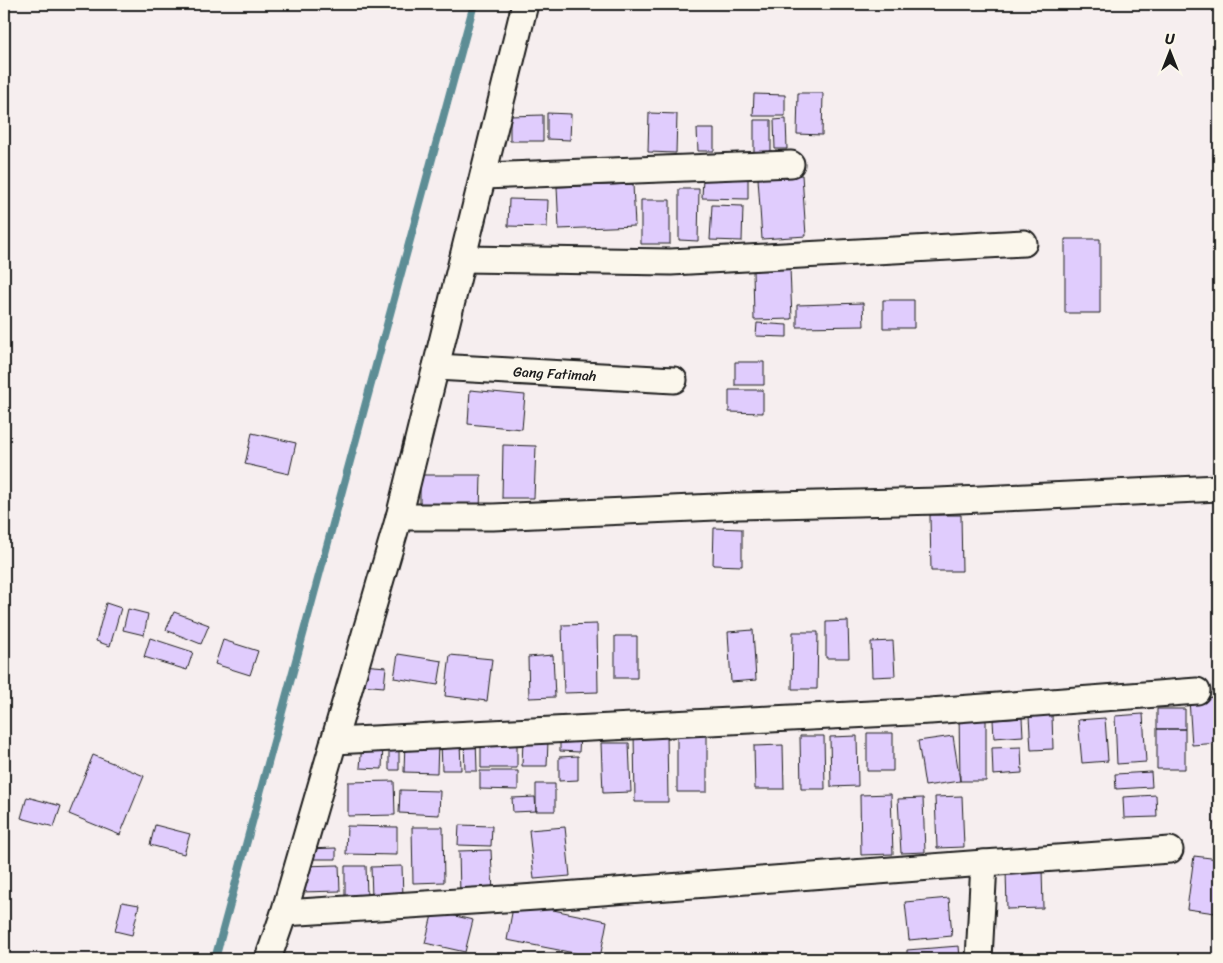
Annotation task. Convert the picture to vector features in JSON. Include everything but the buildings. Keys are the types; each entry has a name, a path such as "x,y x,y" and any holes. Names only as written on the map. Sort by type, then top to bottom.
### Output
{"street":[{"path":"268,959 284,913 399,517 525,4"},
{"path":"484,176 791,164"},
{"path":"463,259 671,262 1024,243"},
{"name":"Gang Fatimah","path":"436,367 674,380"},
{"path":"399,517 493,517 738,506 938,501 1219,488"},
{"path":"334,741 930,711 1197,691"},
{"path":"284,913 536,898 1170,850"},
{"path":"979,959 984,863"}],"waterway":[{"path":"215,959 474,4"}]}
